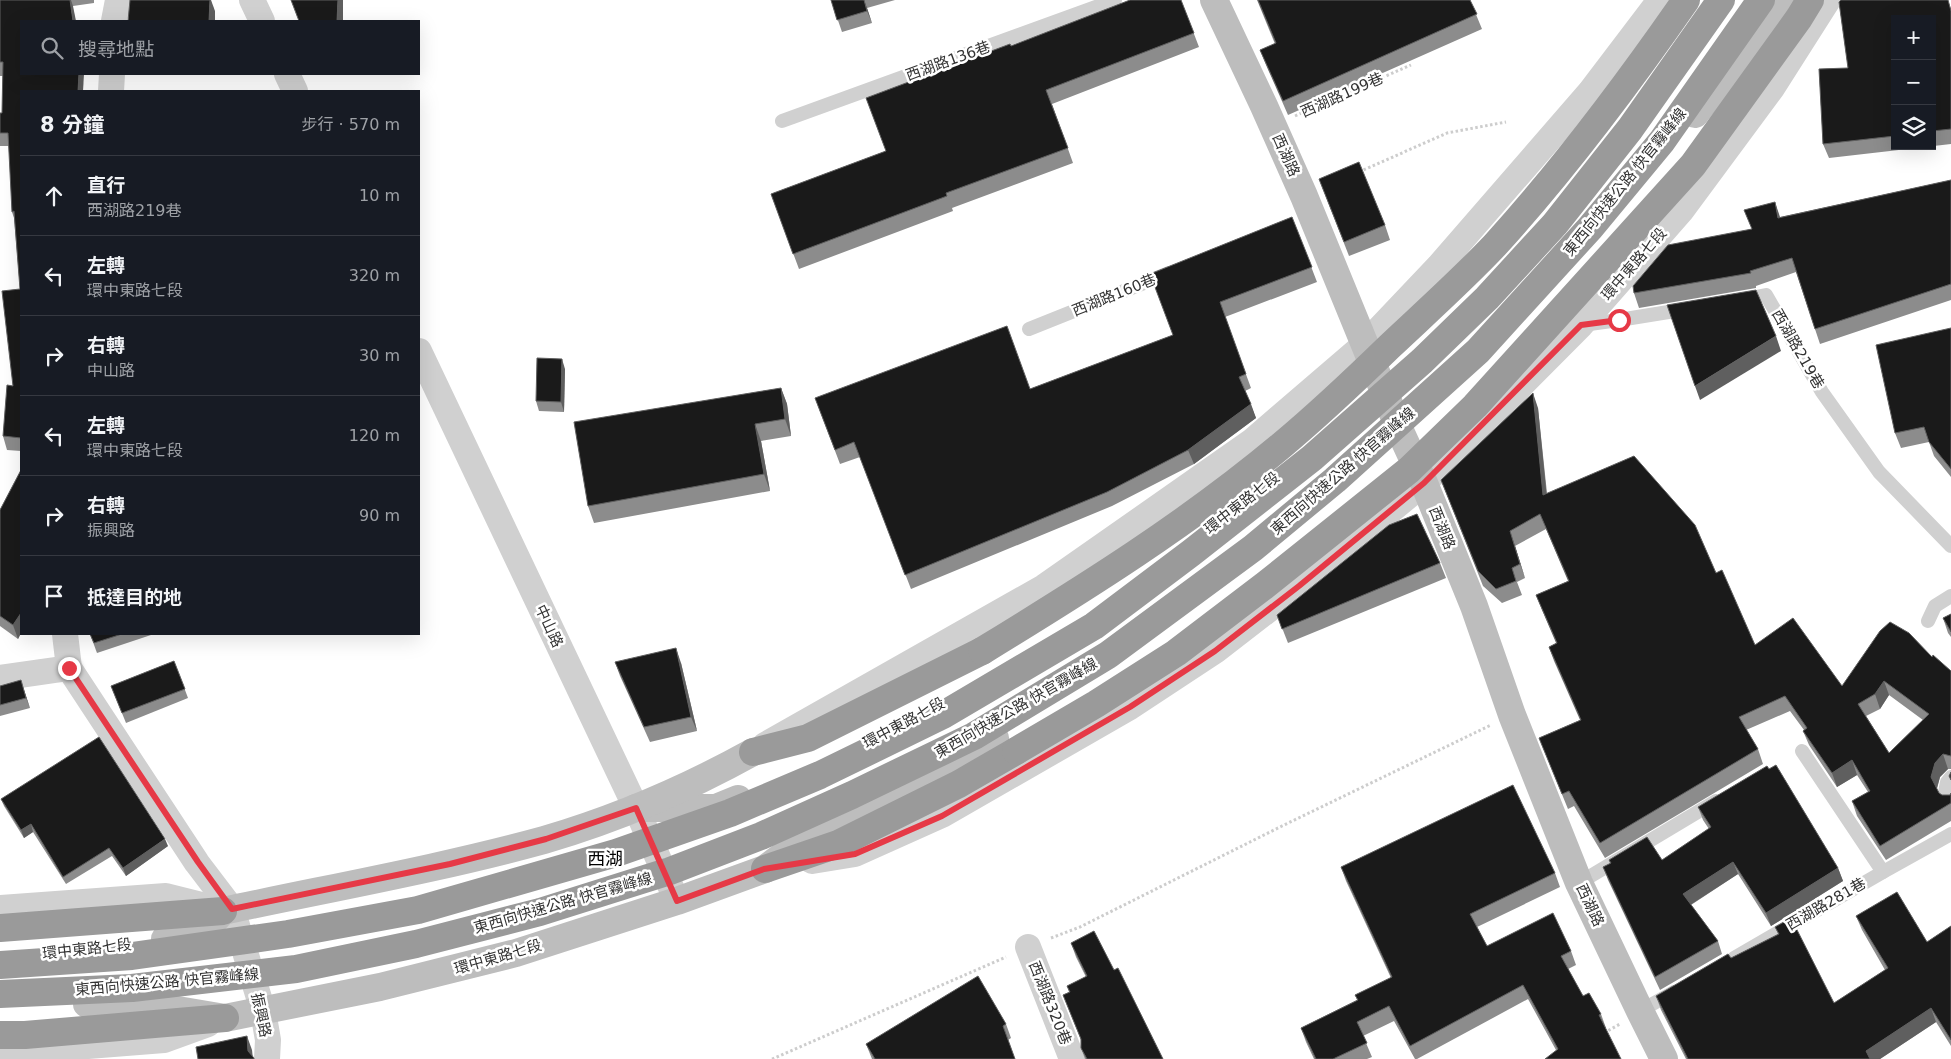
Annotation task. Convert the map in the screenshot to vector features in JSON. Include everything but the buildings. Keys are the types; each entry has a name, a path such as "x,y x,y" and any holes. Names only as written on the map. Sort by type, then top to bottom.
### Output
{"highway":[{"path":"753,752 808,738 982,651 1109,571 1203,506 1282,445 1447,293 1494,246 1610,107 1686,0"},
{"name":"東西向快速公路 快官霧峰線","path":"0,964 132,956 288,934 418,910 616,853 730,813 820,775 943,715 1094,626 1312,458 1422,361 1487,298 1555,224 1630,129 1721,0"},
{"name":"東西向快速公路 快官霧峰線","path":"0,994 132,988 296,969 416,944 540,912 670,871 761,836 852,796 974,736 1108,655 1253,548 1335,480 1471,358 1590,228 1662,141 1761,0"},
{"path":"764,869 838,844 959,784 1096,704 1176,653 1264,586 1409,470 1475,406 1692,165 1799,18 1810,0"},
{"path":"3,921 228,910"},
{"path":"13,1035 225,1018"}],"street":[{"path":"114,20 118,0"},
{"path":"252,0 262,20"},
{"name":"西湖路","path":"1214,0 1273,126 1307,218 1365,344 1424,483 1474,606 1512,715 1579,883 1664,1059"},
{"name":"環中東路七段","path":"0,954 27,954 132,944 202,933 228,910 450,864 546,839 636,808 753,752 1044,586 1251,442 1365,344 1439,266 1590,92 1660,0"},
{"name":"環中東路七段","path":"636,808 716,808 882,736 1090,620 1238,508 1308,451 1482,292 1550,218 1624,124 1712,0"},
{"name":"環中東路七段","path":"764,869 831,819 942,769 1060,700 1260,556 1342,489 1484,358 1598,232 1786,0"},
{"name":"環中東路七段","path":"0,1053 164,1040 225,1018 380,987 460,968 677,901 764,869 855,854 942,816 1050,754 1130,707 1215,651 1299,586 1424,483 1581,325 1681,211 1772,88 1828,0"},
{"path":"111,90 112,75"},
{"path":"287,75 295,90"},
{"name":"中山路","path":"420,353 636,808 677,901"},
{"name":"振興路","path":"65,635 69,668 228,910 263,1011 268,1040 267,1059"},
{"path":"0,678 69,668"},
{"name":"西湖路320巷","path":"1028,947 1072,1059"},
{"name":"環中東路七段","path":"0,1007 130,1002 225,1018"}],"lane":[{"name":"西湖路136巷","path":"782,121 1115,0"},
{"name":"西湖路160巷","path":"1029,329 1184,267"},
{"name":"西湖路219巷","path":"1727,302 1766,295 1822,392 1879,472 1951,546"},
{"path":"1581,325 1697,307"},
{"path":"1928,621 1935,606 1951,596"},
{"name":"西湖路281巷","path":"1802,751 1883,872"},
{"path":"1951,777 1947,782 1945,792 1951,802"},
{"path":"1579,883 1730,793"},
{"name":"西湖路281巷","path":"1724,963 1951,834"},
{"path":"1640,1012 1682,987"}],"path":[{"name":"西湖路199巷","path":"1273,126 1411,65"},
{"path":"1357,172 1447,133 1506,122"},
{"path":"772,1059 1028,947 1080,927 1282,826 1512,715"},
{"path":"1601,1035 1640,1012"}],"district":[{"name":"西湖","path":"605,858"}],"route":[{"path":"69,668 198,862 232,909 450,864 546,839 636,808 677,901 764,869 855,854 942,816 1130,707 1215,651 1299,586 1424,483 1581,325 1619,320"}]}
